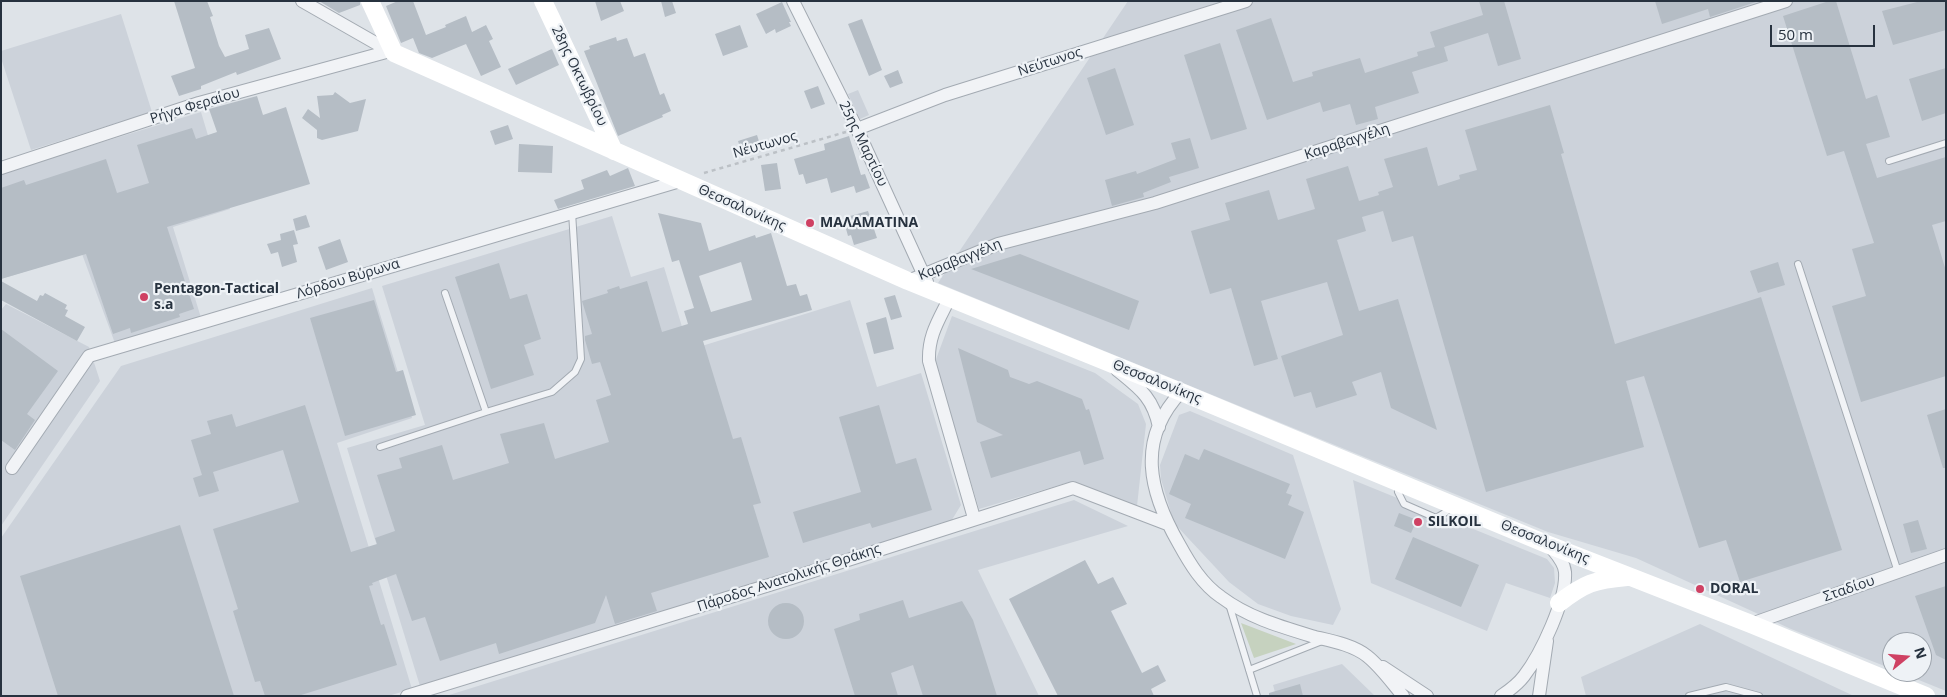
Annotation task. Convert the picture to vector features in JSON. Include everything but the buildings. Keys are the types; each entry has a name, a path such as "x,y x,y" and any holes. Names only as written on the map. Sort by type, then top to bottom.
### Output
{"main road":[{"path":"370,1 392,52"},
{"name":"28ης Οκτωβρίου","path":"543,1 614,151"},
{"name":"Θεσσαλονίκης","path":"392,52 908,281 927,282 950,297 1109,363 1549,544 1926,696"},
{"path":"1559,604 1578,588 1593,582 1630,577"}],"street":[{"path":"302,1 392,52"},
{"name":"25ης Μαρτίου","path":"793,1 857,129 927,282"},
{"name":"Νεύτωνος","path":"857,129 945,95 1246,1"},
{"name":"Καραβαγγέλη","path":"927,282 998,244 1155,203 1786,1"},
{"name":"Ρήγα Φεραίου","path":"1,168 199,103 392,52"},
{"name":"Λόρδου Βύρωνα","path":"12,468 89,356 680,181"},
{"path":"950,297 932,332 928,346 928,361 974,518"},
{"path":"1109,363 1144,394 1152,404 1159,427"},
{"path":"1181,392 1165,411 1152,444 1150,461 1154,488 1167,524 1201,579 1220,597 1261,621 1342,644 1367,656 1427,696"},
{"name":"Πάροδος Ανατολικής Θράκης","path":"407,696 779,582 974,518 1073,488 1167,524"},
{"path":"1501,696 1511,690 1525,675 1549,632 1559,604 1565,570 1562,562 1549,544"},
{"name":"Σταδίου","path":"1751,624 1946,555"},
{"path":"1538,696 1549,632"},
{"path":"1367,656 1403,696"}],"lane":[{"path":"1889,161 1946,143"},
{"path":"380,447 552,392 575,372 581,359 572,212"},
{"path":"1798,264 1898,572"},
{"path":"445,293 486,412"},
{"path":"1398,492 1404,504 1436,518 1446,512"},
{"path":"1228,602 1257,696"},
{"path":"1249,670 1326,640"},
{"path":"1690,696 1726,687 1758,696"}],"path":[{"name":"Νέυτωνος","path":"680,181 857,129"}],"shaded area":[{"path":"1128,1 1946,1 1946,691 1924,682 1932,682 1932,632 1882,632 1882,665 1791,629 1636,558 1548,532 938,283"},
{"path":"121,14 152,112 31,150 1,58 1,51"},
{"path":"858,90 869,115 860,119 848,94"},
{"path":"201,112 230,209 173,227 202,321 116,346 82,254 1,279 1,173"},
{"path":"612,216 631,277 664,267 689,350 850,300 877,387 921,373 961,505 950,523 420,686 347,448 425,425 382,286"},
{"path":"372,288 412,418 337,443 412,689 388,696 1,696 1,538 121,366"},
{"path":"6,304 89,347 100,381 1,526 1,310"},
{"path":"952,316 1095,373 1138,404 1146,424 1137,506 1073,481 979,509 935,362"},
{"path":"1190,411 1293,455 1341,609 1333,625 1291,616 1258,604 1229,582 1174,523 1161,479 1160,465 1179,415"},
{"path":"1353,480 1547,559 1554,568 1555,583 1550,598 1506,583 1487,631 1371,583"},
{"path":"1074,500 1128,526 978,570 1039,696 446,696"},
{"path":"1700,624 1854,696 1586,696 1581,677"},
{"path":"1342,664 1375,696 1276,696 1273,685"}],"green space":[{"path":"1241,623 1296,644 1254,658"}],"place":[{"name":"ΜΑΛΑΜΑΤΙΝΑ","path":"810,223"},
{"name":"Pentagon-Tactical s.a","path":"144,297"},
{"name":"SILKOIL","path":"1418,522"},
{"name":"DORAL","path":"1700,589"}]}
